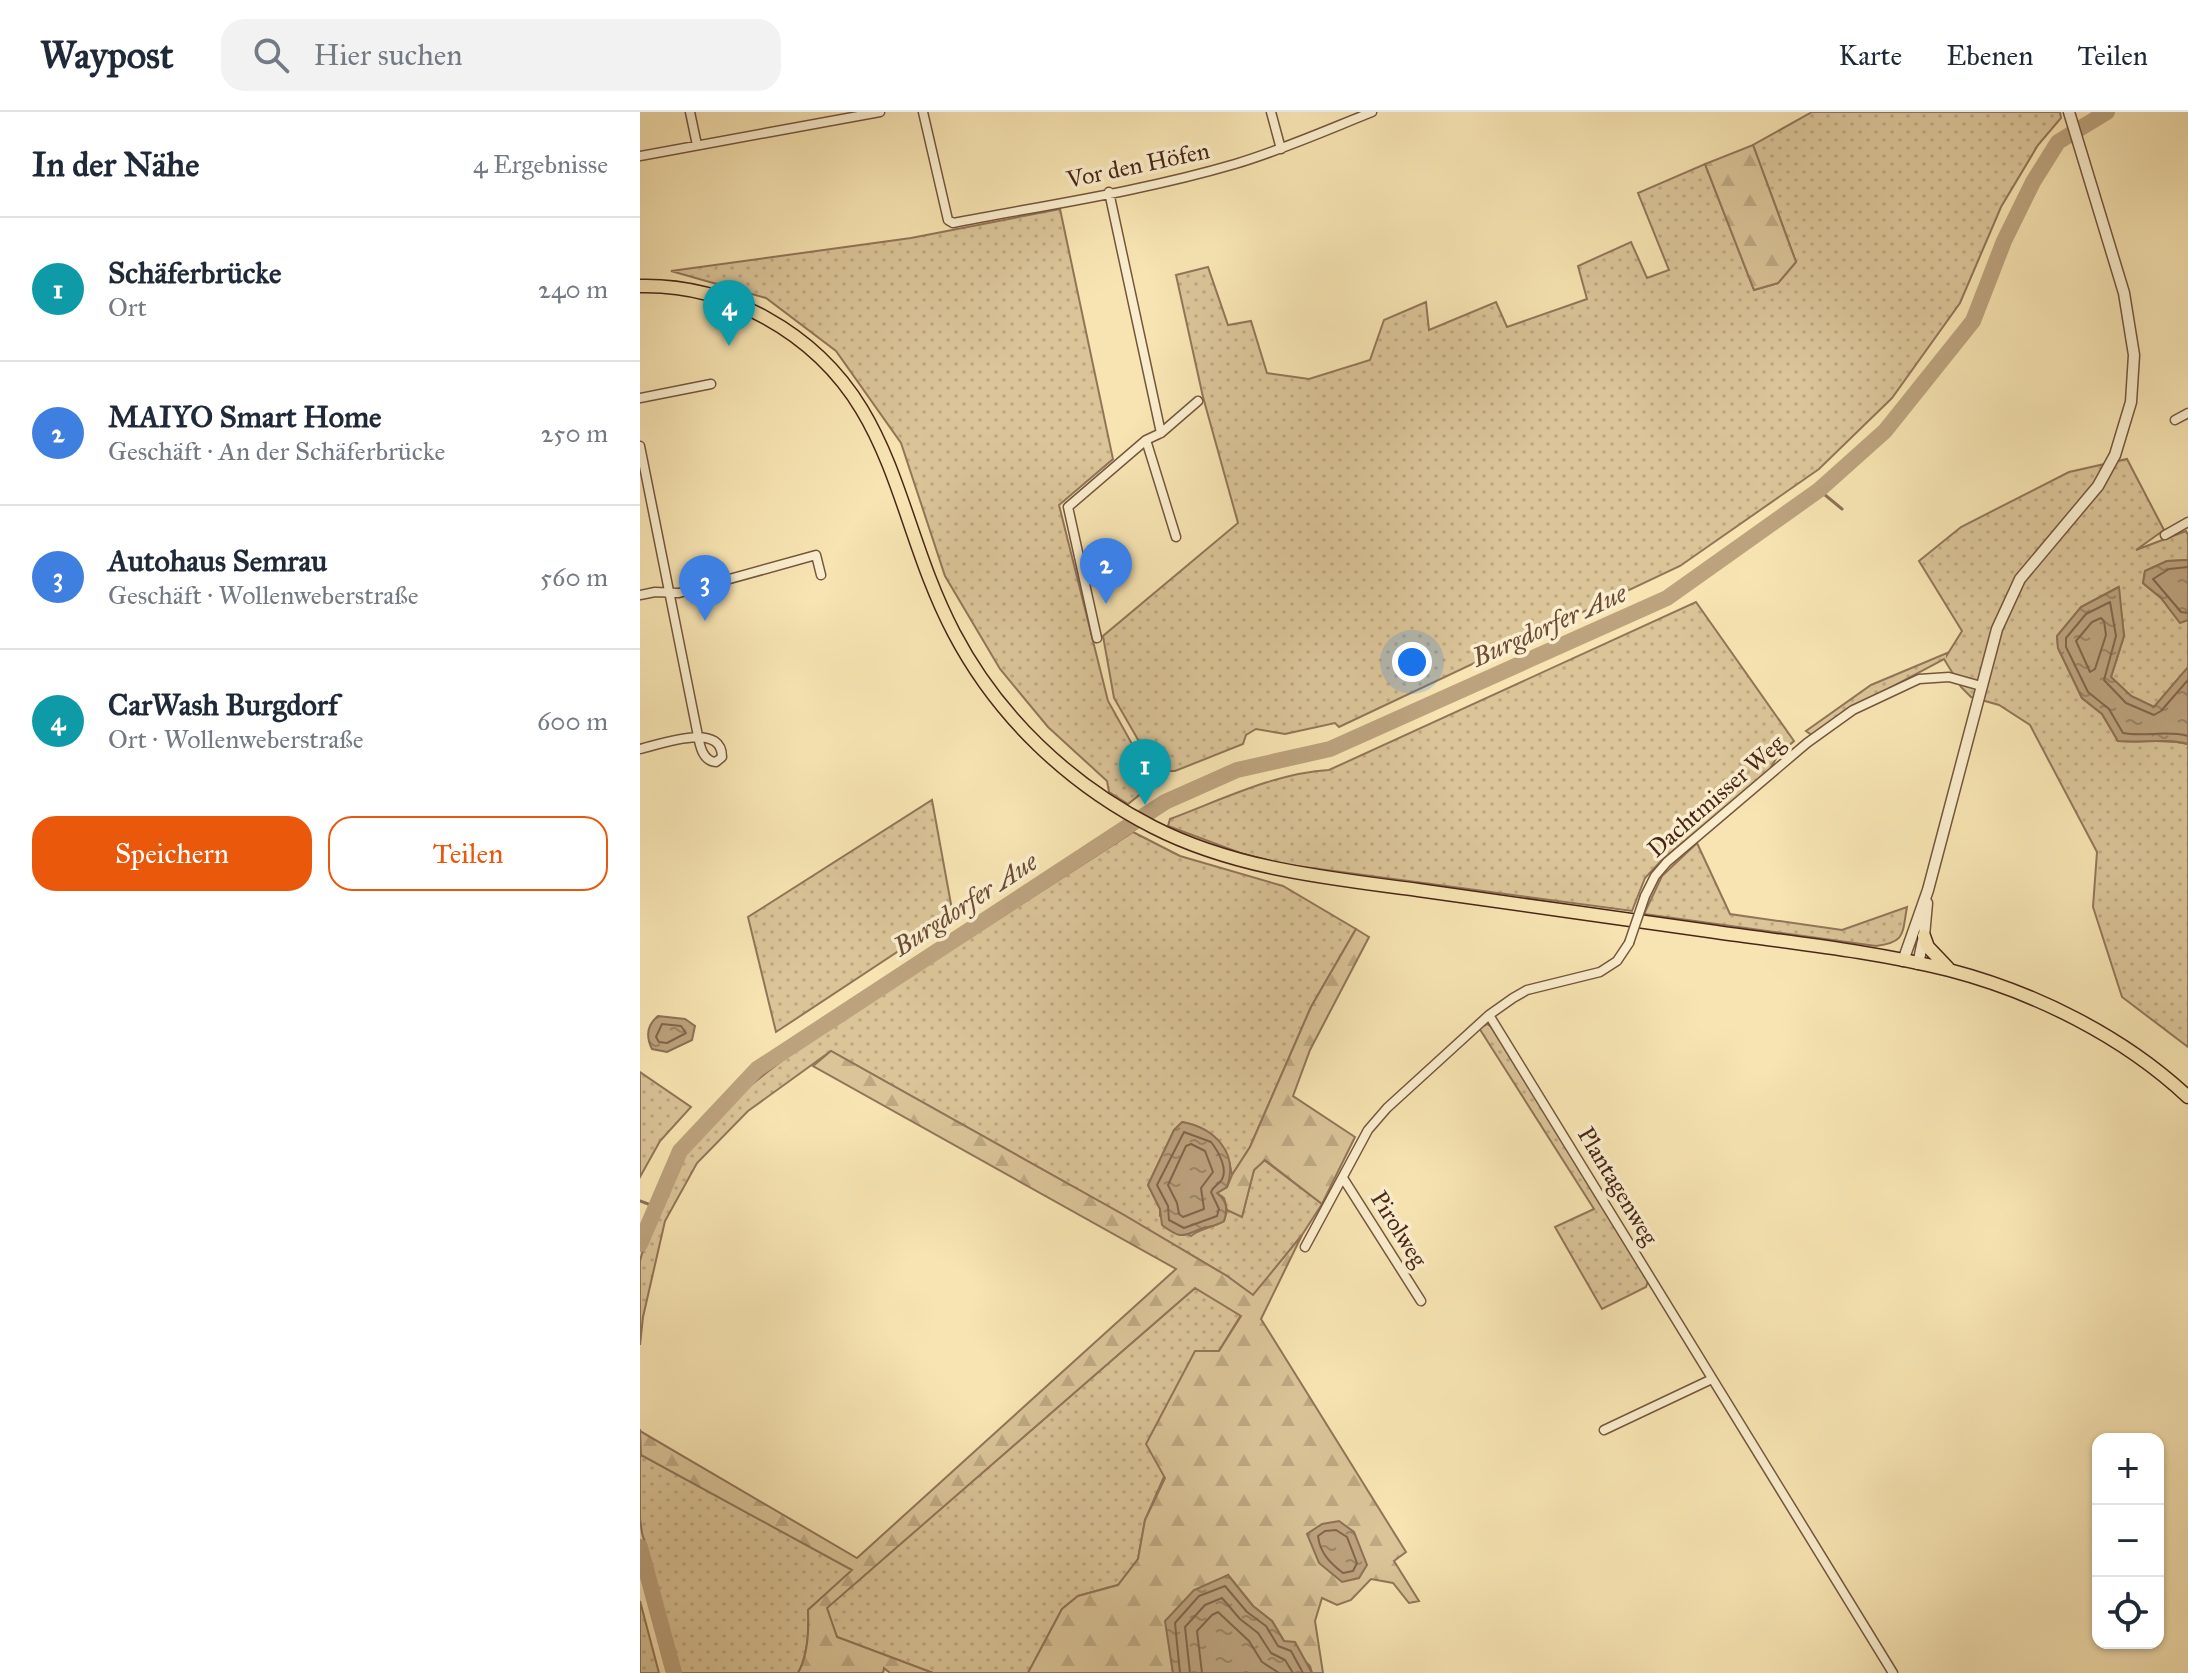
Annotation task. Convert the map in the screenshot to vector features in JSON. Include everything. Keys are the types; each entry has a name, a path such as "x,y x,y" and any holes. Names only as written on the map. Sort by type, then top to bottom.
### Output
{"main road":[{"path":"640,286 691,289 746,307 790,333 829,366 860,405 877,434 898,483 938,600 972,665 1029,736 1070,773 1155,828 1242,861 1329,878 1903,961 1951,971 2014,991 2065,1014 2106,1036 2188,1097"},
{"path":"1924,936 1928,947 1951,971"}],"street":[{"path":"690,112 697,145"},
{"path":"640,156 880,112"},
{"name":"Vor den Höfen","path":"923,112 948,220 953,223 1173,180 1281,149 1372,112"},
{"path":"1271,112 1281,149"},
{"path":"1903,961 1928,890 1997,629 2020,579 2098,486 2115,455 2131,402 2134,355 2124,293 2070,116"},
{"path":"1109,192 1161,433"},
{"path":"640,398 711,384"},
{"path":"1097,638 1068,507 1146,440 1161,433 1198,401"},
{"path":"2175,420 2188,413"},
{"path":"1146,440 1176,537"},
{"path":"640,446 699,736 640,749"},
{"path":"2165,535 2188,522"},
{"path":"640,595 679,593 816,555 821,575"},
{"name":"Dachtmisser Weg","path":"1305,1247 1368,1130 1387,1108 1489,1015 1527,990 1600,972 1617,961 1629,943 1655,876 1667,862 1807,743 1853,710 1919,679 1949,677 1981,686"},
{"path":"1918,964 1928,890"},
{"name":"Plantagenweg","path":"1489,1015 1893,1673"},
{"name":"Pirolweg","path":"1343,1178 1421,1301"},
{"path":"1604,1430 1712,1379"}],"green space":[{"path":"1812,112 2060,112 2061,118 2038,145 2001,207 1960,303 1892,398 1819,469 1680,566 1339,727 1335,723 1285,734 1256,729 1246,735 1243,744 1175,771 1156,771 1114,698 1103,636 1238,523 1203,397 1176,275 1208,267 1228,325 1251,321 1267,373 1309,379 1370,360 1384,320 1426,302 1429,330 1496,302 1507,327 1587,299 1578,266 1631,242 1647,278 1669,270 1638,193 1705,164 1754,290 1778,283 1796,262 1753,145"},
{"path":"1753,145 1796,262 1778,283 1754,290 1705,164"},
{"path":"1060,209 1113,459 1059,505 1108,701 1146,769 1148,783 1143,792 1128,804 1109,792 1107,781 1048,727 1000,669 945,576 901,443 836,351 766,298 671,271 911,238"},
{"path":"2127,459 2164,530 2136,550 2186,531 2188,535 2188,560 2167,561 2145,571 2143,583 2161,598 2180,622 2188,620 2188,668 2154,707 2131,696 2111,677 2124,636 2118,587 2081,607 2057,636 2058,648 2082,698 2102,714 2118,741 2188,744 2188,1047 2122,997 2093,907 2097,852 2030,725 1999,705 1971,697 1944,659 1856,706 1813,736 1806,731 1871,685 1947,655 1962,631 1919,561 1961,527 2069,472"},
{"path":"1696,602 1794,741 1778,755 1769,771 1661,861 1645,878 1632,911 1289,865 1243,854 1168,826 1170,819 1248,788 1289,776 1329,770"},
{"path":"932,800 953,915 776,1032 748,917"},
{"path":"1133,832 1180,856 1283,886 1356,929 1311,1007 1250,1147 1232,1175 1227,1155 1217,1140 1202,1129 1183,1122 1174,1130 1148,1185 1160,1209 1160,1216 1191,1236 1224,1221 1227,1210 1242,1216 1254,1170 1264,1160 1322,1204 1254,1296 1227,1276 1124,1215 831,1051 748,1111 697,1163 665,1221 643,1317 640,1345 640,1261 644,1246 678,1163 708,1124 737,1096 799,1048"},
{"path":"1697,843 1730,914 1842,930 1907,907 1901,935 1893,942 1876,946 1644,914 1662,876"},
{"path":"1356,929 1369,937 1310,1050 1293,1096 1355,1137 1322,1204 1265,1160 1254,1170 1242,1217 1227,1210 1224,1198 1217,1193 1227,1187 1250,1147 1311,1007"},
{"path":"1487,1024 1495,1029 1648,1281 1646,1287 1602,1309 1555,1227 1594,1209 1479,1028"},
{"path":"831,1051 1124,1215 1227,1276 1253,1295 1302,1235 1261,1319 1406,1552 1394,1561 1419,1601 1409,1603 1393,1583 1371,1579 1351,1600 1337,1605 1322,1598 1315,1621 1323,1673 1312,1673 1310,1666 1284,1641 1272,1621 1253,1606 1228,1575 1166,1621 1173,1673 1028,1673 1062,1609 1078,1596 1118,1585 1138,1559 1145,1520 1165,1478 1146,1444 1195,1351 1219,1351 1241,1316 1195,1288 827,1608 837,1637 933,1673 890,1673 884,1668 883,1673 798,1673 807,1642 808,1610 852,1570 641,1455 640,1431 857,1558 1176,1269 813,1066"},
{"path":"640,1072 691,1107 660,1141 640,1177"},
{"path":"1195,1288 1241,1315 1219,1351 1145,1520 1138,1559 1118,1585 1078,1596 1062,1609 1028,1673 933,1673 837,1637 826,1608"},
{"path":"640,1429 641,1455 853,1570 808,1610 807,1642 798,1673 681,1673 642,1533"},
{"path":"640,1601 659,1673 640,1673"}],"water":[{"path":"2188,560 2188,620 2180,623 2161,598 2143,583 2145,571 2167,561"},
{"path":"2119,587 2124,636 2111,677 2131,696 2154,707 2188,667 2188,744 2118,741 2102,714 2082,698 2058,648 2057,636 2081,607"},
{"path":"658,1016 685,1019 695,1026 692,1040 667,1052 652,1049 649,1031"},
{"path":"1182,1122 1214,1136 1227,1153 1230,1163 1227,1187 1217,1193 1226,1206 1224,1221 1183,1235 1162,1225 1160,1209 1148,1185 1174,1130"},
{"path":"1339,1521 1354,1532 1367,1565 1359,1578 1342,1582 1319,1563 1307,1534 1322,1524"},
{"path":"1228,1575 1253,1606 1272,1621 1284,1641 1295,1642 1312,1673 1173,1673 1165,1621 1194,1590"}],"waterway":[{"name":"Burgdorfer Aue","path":"640,1244 680,1151 757,1069 1165,802 1237,770 1330,749 1667,598 1819,490 1885,431 1973,321 2004,241 2033,182 2058,142 2107,112"},
{"path":"1819,490 1842,509"},
{"path":"640,1201 656,1207"},
{"name":"Burgdorfer Aue","path":"640,1547 674,1673"}],"place":[{"name":"CarWash Burgdorf","path":"729,346"},
{"name":"MAIYO Smart Home","path":"1106,604"},
{"name":"Autohaus Semrau","path":"705,621"},
{"name":"Schäferbrücke","path":"1145,805"}]}
